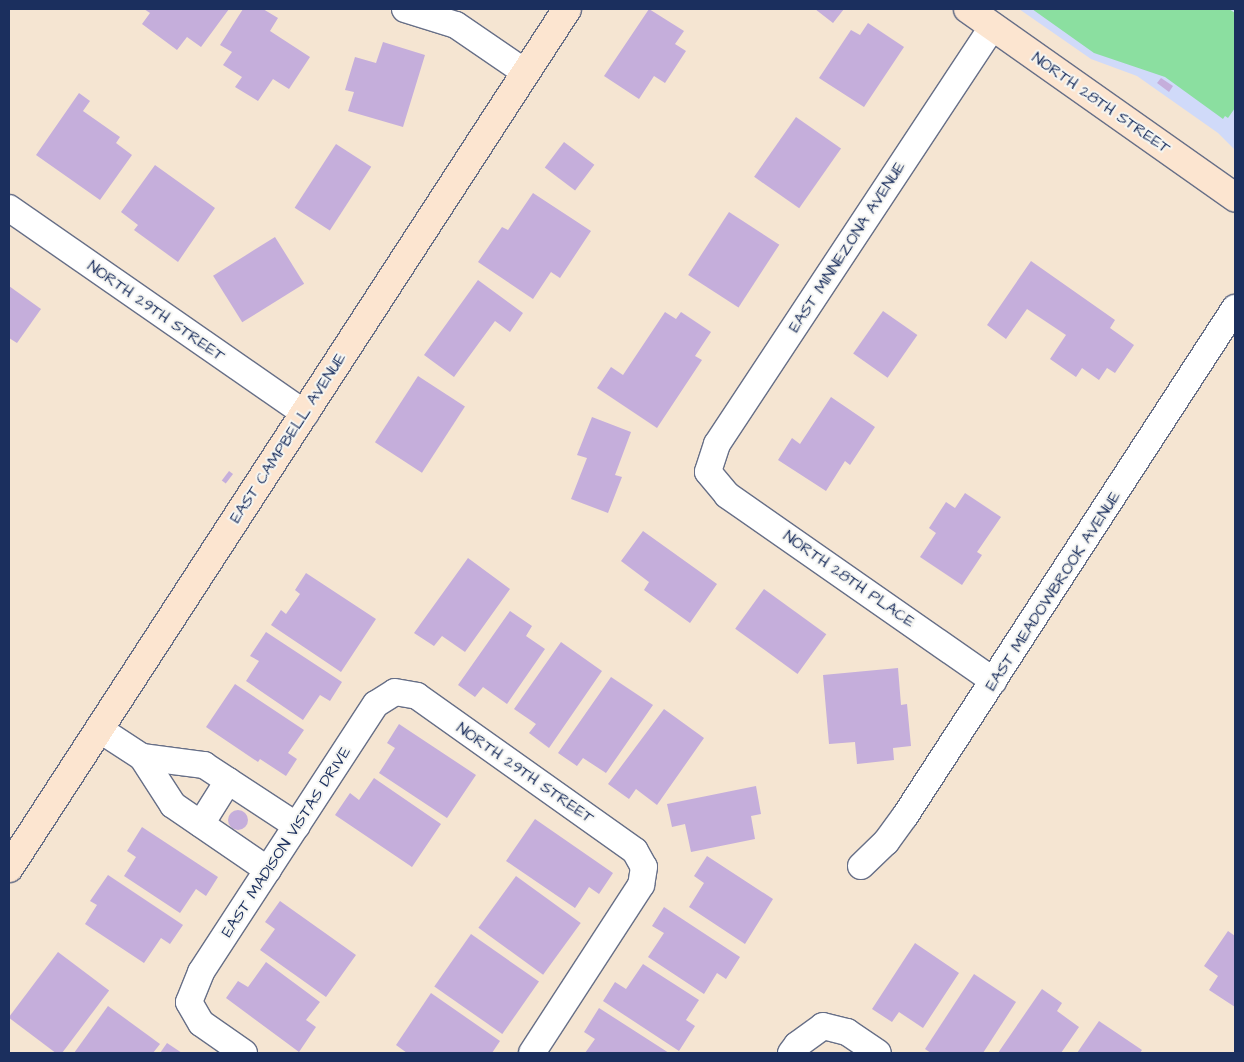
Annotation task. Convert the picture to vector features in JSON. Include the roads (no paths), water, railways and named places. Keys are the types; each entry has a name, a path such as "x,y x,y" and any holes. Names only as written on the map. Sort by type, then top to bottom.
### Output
{"street":[{"path":"405,9 456,25 526,73"},
{"name":"EAST CAMPBELL AVENUE","path":"9,868 567,9"},
{"name":"NORTH 28TH STREET","path":"968,9 1235,197"},
{"name":"EAST MINNEZONA AVENUE","path":"708,472 717,444 993,26"},
{"name":"NORTH 29TH STREET","path":"9,208 305,414"},
{"name":"EAST MEADOWBROOK AVENUE","path":"862,866 886,842 994,681 1235,308"},
{"name":"NORTH 28TH PLACE","path":"708,472 727,494 994,681"},
{"name":"NORTH 29TH STREET","path":"395,692 417,696 635,851 644,867 641,884 532,1053"},
{"name":"EAST MADISON VISTAS DRIVE","path":"244,1053 201,1023 189,1002 201,972 376,704 395,692"},
{"path":"99,729 142,757 173,805 268,870"},
{"path":"142,757 204,765 297,826"},
{"path":"201,824 228,781"},
{"path":"792,1053 797,1045 823,1026 847,1032 878,1053"}]}
